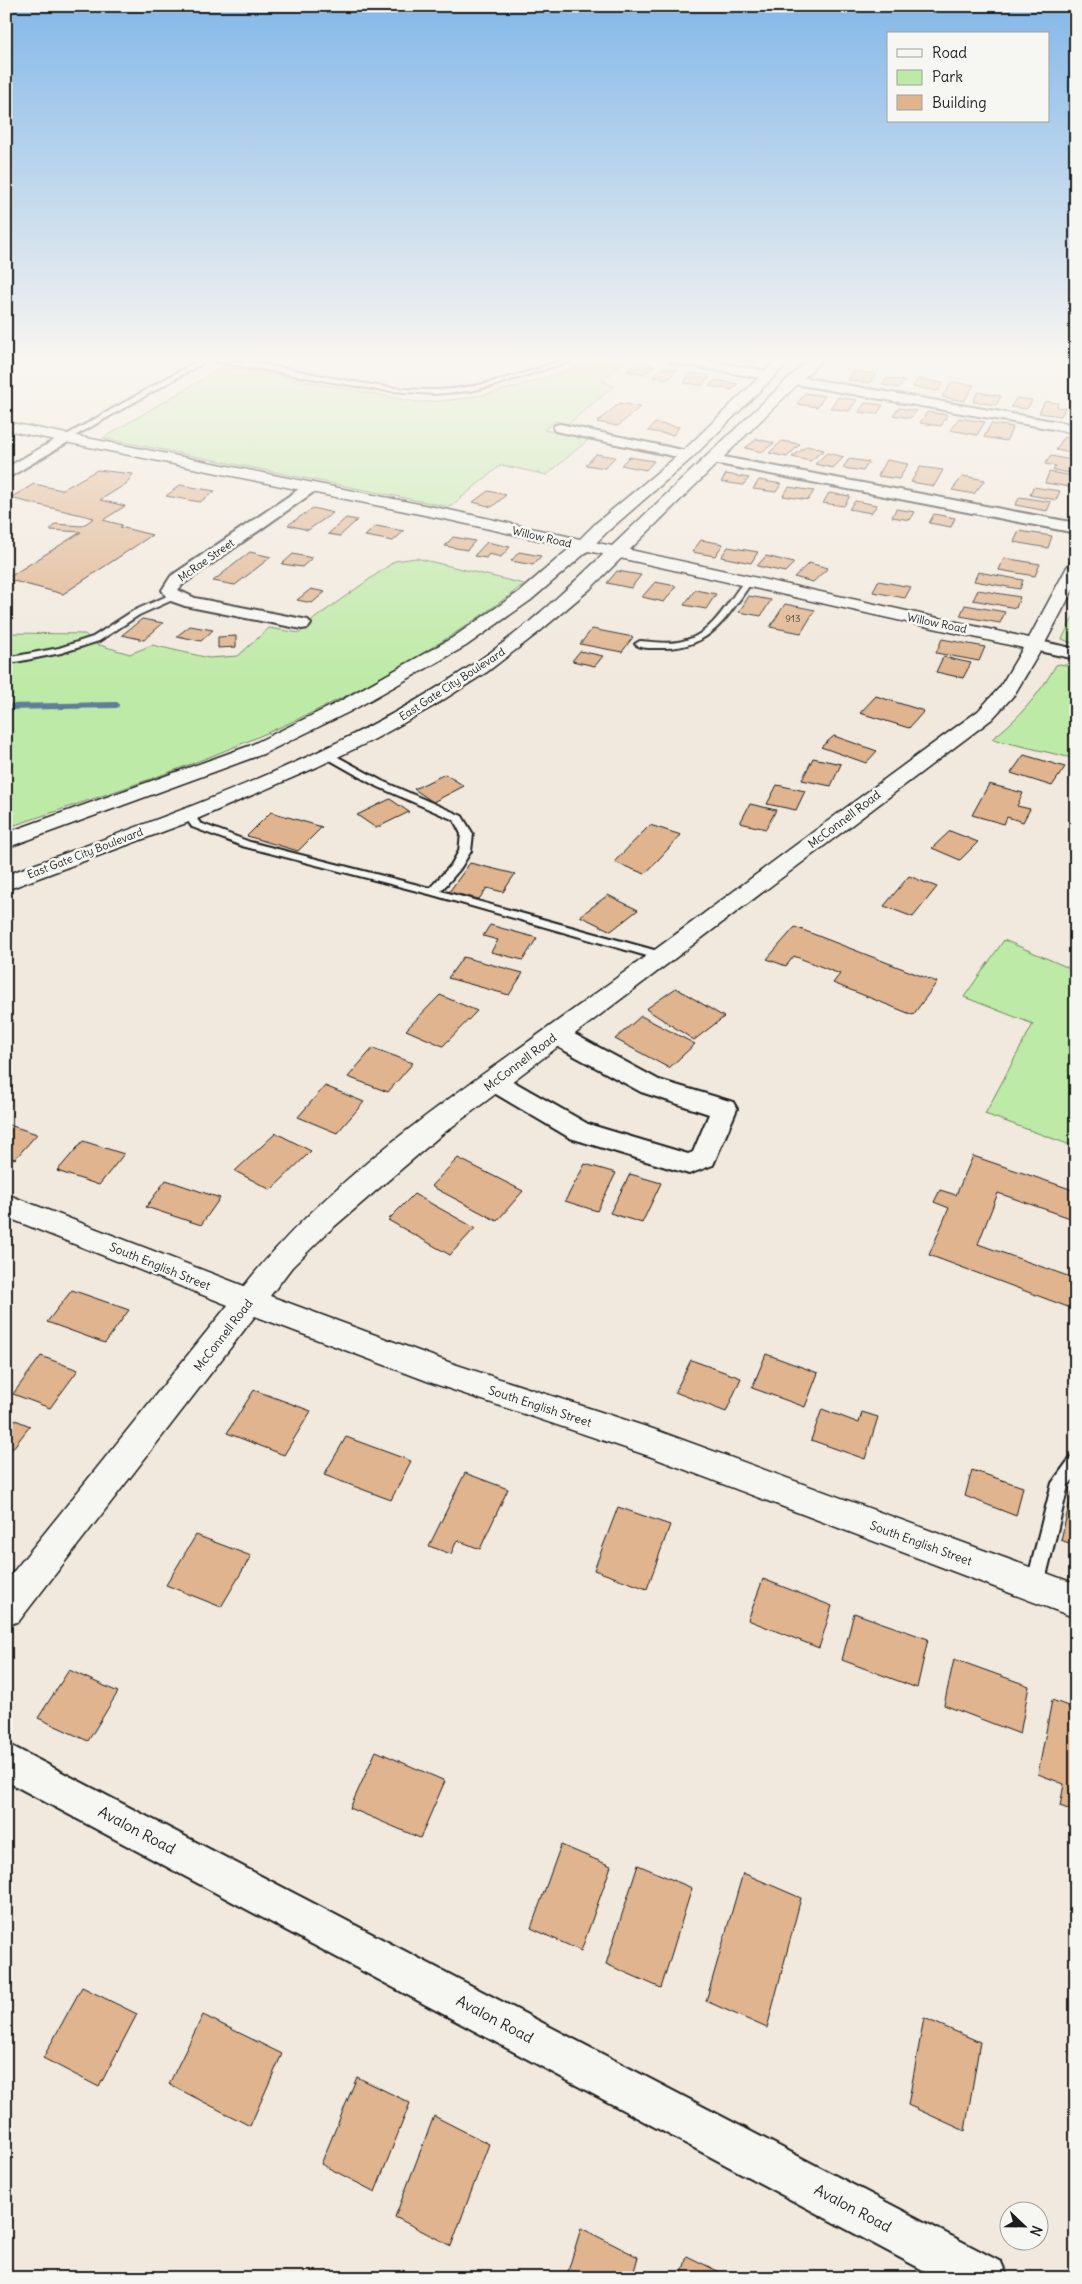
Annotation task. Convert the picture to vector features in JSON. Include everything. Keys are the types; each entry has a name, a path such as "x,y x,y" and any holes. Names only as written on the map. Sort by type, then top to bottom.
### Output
{"street":[{"path":"6,475 21,466"},
{"name":"Willow Road","path":"200,466 449,515 616,554 1076,654"},
{"path":"6,841 256,750 342,708 459,642 525,596 675,466"},
{"name":"East Gate City Boulevard","path":"6,883 188,814 327,754 407,713 479,668 553,612 616,554 706,466"},
{"path":"748,466 1076,528"},
{"name":"McRae Street","path":"302,624 192,602 174,596 170,590 177,580 310,488"},
{"name":"McConnell Road","path":"6,1609 282,1259 356,1188 493,1081 985,714 1007,691 1035,645 1076,567"},
{"path":"493,1081 579,1131 689,1164 704,1158 724,1109 650,1086 556,1035"},
{"name":"South English Street","path":"6,1205 250,1302 446,1375 661,1446 1076,1601"},
{"name":"Avalon Road","path":"6,1761 985,2278"}],"lane":[{"path":"640,644 681,644 700,638 720,618 748,582"},
{"path":"6,661 44,654 96,640 136,613 174,596"},
{"path":"327,754 378,784 458,818 467,834 465,852 456,866 433,892"},
{"path":"188,814 196,825 246,844 433,892 465,903 661,956"},
{"path":"1036,1585 1060,1483 1076,1463"}],"green space":[{"path":"242,466 500,466 450,507"},
{"path":"504,466 558,466 547,475"},
{"path":"416,558 524,584 456,632 385,675 272,731 179,768 12,826 6,819 6,633 85,634 96,644 130,654 152,645 209,658 238,656 269,628 300,633 315,618 395,561"},
{"path":"1076,611 1076,645 1062,639"},
{"path":"1056,665 1076,667 1076,759 992,739 1028,705"},
{"path":"1004,940 1076,971 1076,1147 985,1114 1033,1024 964,997"}],"building":[{"path":"590,466 607,466 605,468"},
{"path":"624,466 650,466 646,470"},
{"path":"822,466 835,466 833,468"},
{"path":"845,466 867,466 863,471 843,468"},
{"path":"884,466 907,466 899,479 878,476"},
{"path":"1054,466 1076,466 1076,474 1053,470 1056,466"},
{"path":"920,467 943,470 934,486 911,482"},
{"path":"97,470 133,474 126,484 100,500 125,506 103,520 122,525 120,527 152,535 63,594 6,579 81,532 50,530 55,524 82,526 94,518 10,498 34,484 62,490"},
{"path":"1049,472 1074,476 1070,487 1045,483"},
{"path":"726,474 749,478 743,485 721,482"},
{"path":"963,476 985,480 974,494 952,490"},
{"path":"759,480 781,484 776,492 753,489"},
{"path":"180,485 215,491 200,502 166,496"},
{"path":"789,487 814,491 808,500 783,496"},
{"path":"1033,487 1060,491 1056,500 1030,495"},
{"path":"488,491 506,495 492,507 473,502"},
{"path":"829,493 850,496 844,506 823,503"},
{"path":"1020,497 1051,502 1047,511 1015,505"},
{"path":"855,501 877,505 871,513 849,509"},
{"path":"313,508 333,513 308,530 288,525"},
{"path":"896,509 915,512 910,520 892,517"},
{"path":"934,514 955,518 951,527 929,523"},
{"path":"346,518 357,520 340,536 328,534"},
{"path":"376,526 404,531 393,541 365,536"},
{"path":"1019,531 1052,536 1048,548 1014,542"},
{"path":"453,537 475,541 467,550 445,546"},
{"path":"701,540 723,544 715,556 692,552"},
{"path":"487,542 510,547 501,557 489,554 486,558 474,556"},
{"path":"728,547 758,552 751,563 721,557"},
{"path":"250,552 271,557 235,585 213,581"},
{"path":"519,552 541,556 533,565 511,561"},
{"path":"293,554 312,558 302,567 282,564"},
{"path":"766,556 794,563 785,572 757,566"},
{"path":"1004,558 1040,564 1035,576 999,570"},
{"path":"809,563 828,568 813,582 794,577"},
{"path":"617,571 641,575 631,588 607,583"},
{"path":"978,572 1023,580 1020,589 974,581"},
{"path":"878,581 911,587 905,598 873,592"},
{"path":"655,582 676,586 664,602 642,597"},
{"path":"311,589 325,592 312,603 297,600"},
{"path":"695,590 716,594 706,609 684,605"},
{"path":"978,590 1020,597 1016,608 973,600"},
{"path":"749,596 771,600 761,616 739,612"},
{"path":"785,604 815,610 801,633 770,627"},
{"path":"965,605 1005,612 1000,623 960,616"},
{"path":"142,619 163,623 144,640 122,635"},
{"path":"190,626 213,630 201,641 177,636"},
{"path":"592,629 633,637 622,652 580,644"},
{"path":"236,636 236,647 218,648 218,637"},
{"path":"942,639 985,647 979,661 936,653"},
{"path":"580,651 603,656 595,666 572,661"},
{"path":"943,657 971,663 963,678 936,672"},
{"path":"876,696 924,711 909,728 860,713"},
{"path":"834,736 877,751 866,763 821,747"},
{"path":"1024,755 1065,767 1052,786 1011,773"},
{"path":"813,758 841,764 831,786 802,780"},
{"path":"445,774 464,786 433,802 414,789"},
{"path":"989,784 1023,793 1017,806 1030,809 1023,822 1007,817 1004,824 972,815"},
{"path":"777,785 805,791 796,810 767,804"},
{"path":"390,799 409,812 376,828 357,815"},
{"path":"750,804 776,810 766,829 740,823"},
{"path":"271,812 322,827 298,851 247,836"},
{"path":"650,825 681,835 645,874 614,862"},
{"path":"950,831 978,842 960,860 932,848"},
{"path":"470,863 515,874 503,892 487,888 479,899 449,892"},
{"path":"909,876 937,887 913,917 884,906"},
{"path":"608,895 638,910 611,931 580,916"},
{"path":"490,925 537,938 523,960 491,952 498,940 483,936"},
{"path":"795,927 937,982 913,1015 833,983 840,974 794,956 786,966 767,959"},
{"path":"463,957 523,973 509,995 448,978"},
{"path":"676,988 724,1017 694,1040 646,1009"},
{"path":"440,995 477,1011 443,1046 406,1030"},
{"path":"641,1016 695,1044 669,1068 615,1039"},
{"path":"373,1048 413,1063 388,1092 348,1077"},
{"path":"325,1086 364,1102 337,1133 298,1117"},
{"path":"6,1124 37,1134 15,1159 6,1156"},
{"path":"276,1133 311,1151 271,1190 235,1171"},
{"path":"83,1141 124,1154 99,1185 57,1171"},
{"path":"973,1156 1076,1191 1076,1220 998,1193 978,1244 1076,1279 1076,1310 929,1255 949,1208 934,1202 940,1190 956,1195"},
{"path":"458,1158 523,1191 497,1221 431,1186"},
{"path":"585,1164 616,1173 597,1211 565,1201"},
{"path":"630,1174 661,1183 642,1223 610,1213"},
{"path":"166,1180 220,1198 201,1225 146,1207"},
{"path":"414,1194 475,1228 450,1255 388,1220"},
{"path":"72,1290 129,1310 105,1343 47,1322"},
{"path":"766,1354 818,1373 805,1407 752,1388"},
{"path":"41,1356 78,1370 50,1408 13,1394"},
{"path":"691,1360 741,1378 726,1412 675,1392"},
{"path":"254,1390 311,1411 284,1455 227,1433"},
{"path":"822,1409 859,1423 862,1412 878,1417 865,1459 811,1440"},
{"path":"6,1416 30,1426 6,1457"},
{"path":"346,1437 411,1461 391,1500 324,1475"},
{"path":"972,1470 1023,1487 1016,1516 965,1496"},
{"path":"465,1473 508,1489 480,1549 457,1540 451,1554 429,1546"},
{"path":"1072,1492 1076,1493 1076,1546 1061,1540"},
{"path":"618,1507 670,1525 647,1589 594,1570"},
{"path":"196,1535 251,1556 221,1607 166,1585"},
{"path":"763,1579 832,1606 819,1648 748,1620"},
{"path":"854,1613 928,1639 917,1688 842,1660"},
{"path":"954,1659 1029,1686 1020,1734 944,1705"},
{"path":"69,1670 118,1692 88,1741 38,1718"},
{"path":"1052,1700 1076,1709 1076,1812 1060,1806 1064,1784 1038,1774"},
{"path":"376,1751 445,1781 420,1838 350,1808"},
{"path":"561,1845 611,1866 581,1951 531,1928"},
{"path":"638,1865 692,1888 661,1988 606,1964"},
{"path":"743,1873 801,1898 767,2028 706,2001"},
{"path":"82,1987 137,2014 99,2087 43,2058"},
{"path":"203,2015 282,2054 250,2126 169,2084"},
{"path":"924,2018 980,2042 965,2131 908,2105"},
{"path":"357,2077 410,2103 375,2192 321,2164"},
{"path":"434,2116 489,2144 451,2246 395,2217"},
{"path":"581,2228 638,2257 632,2278 566,2278"},
{"path":"687,2256 732,2278 681,2278"}],"waterway":[{"path":"6,707 116,705"}]}
